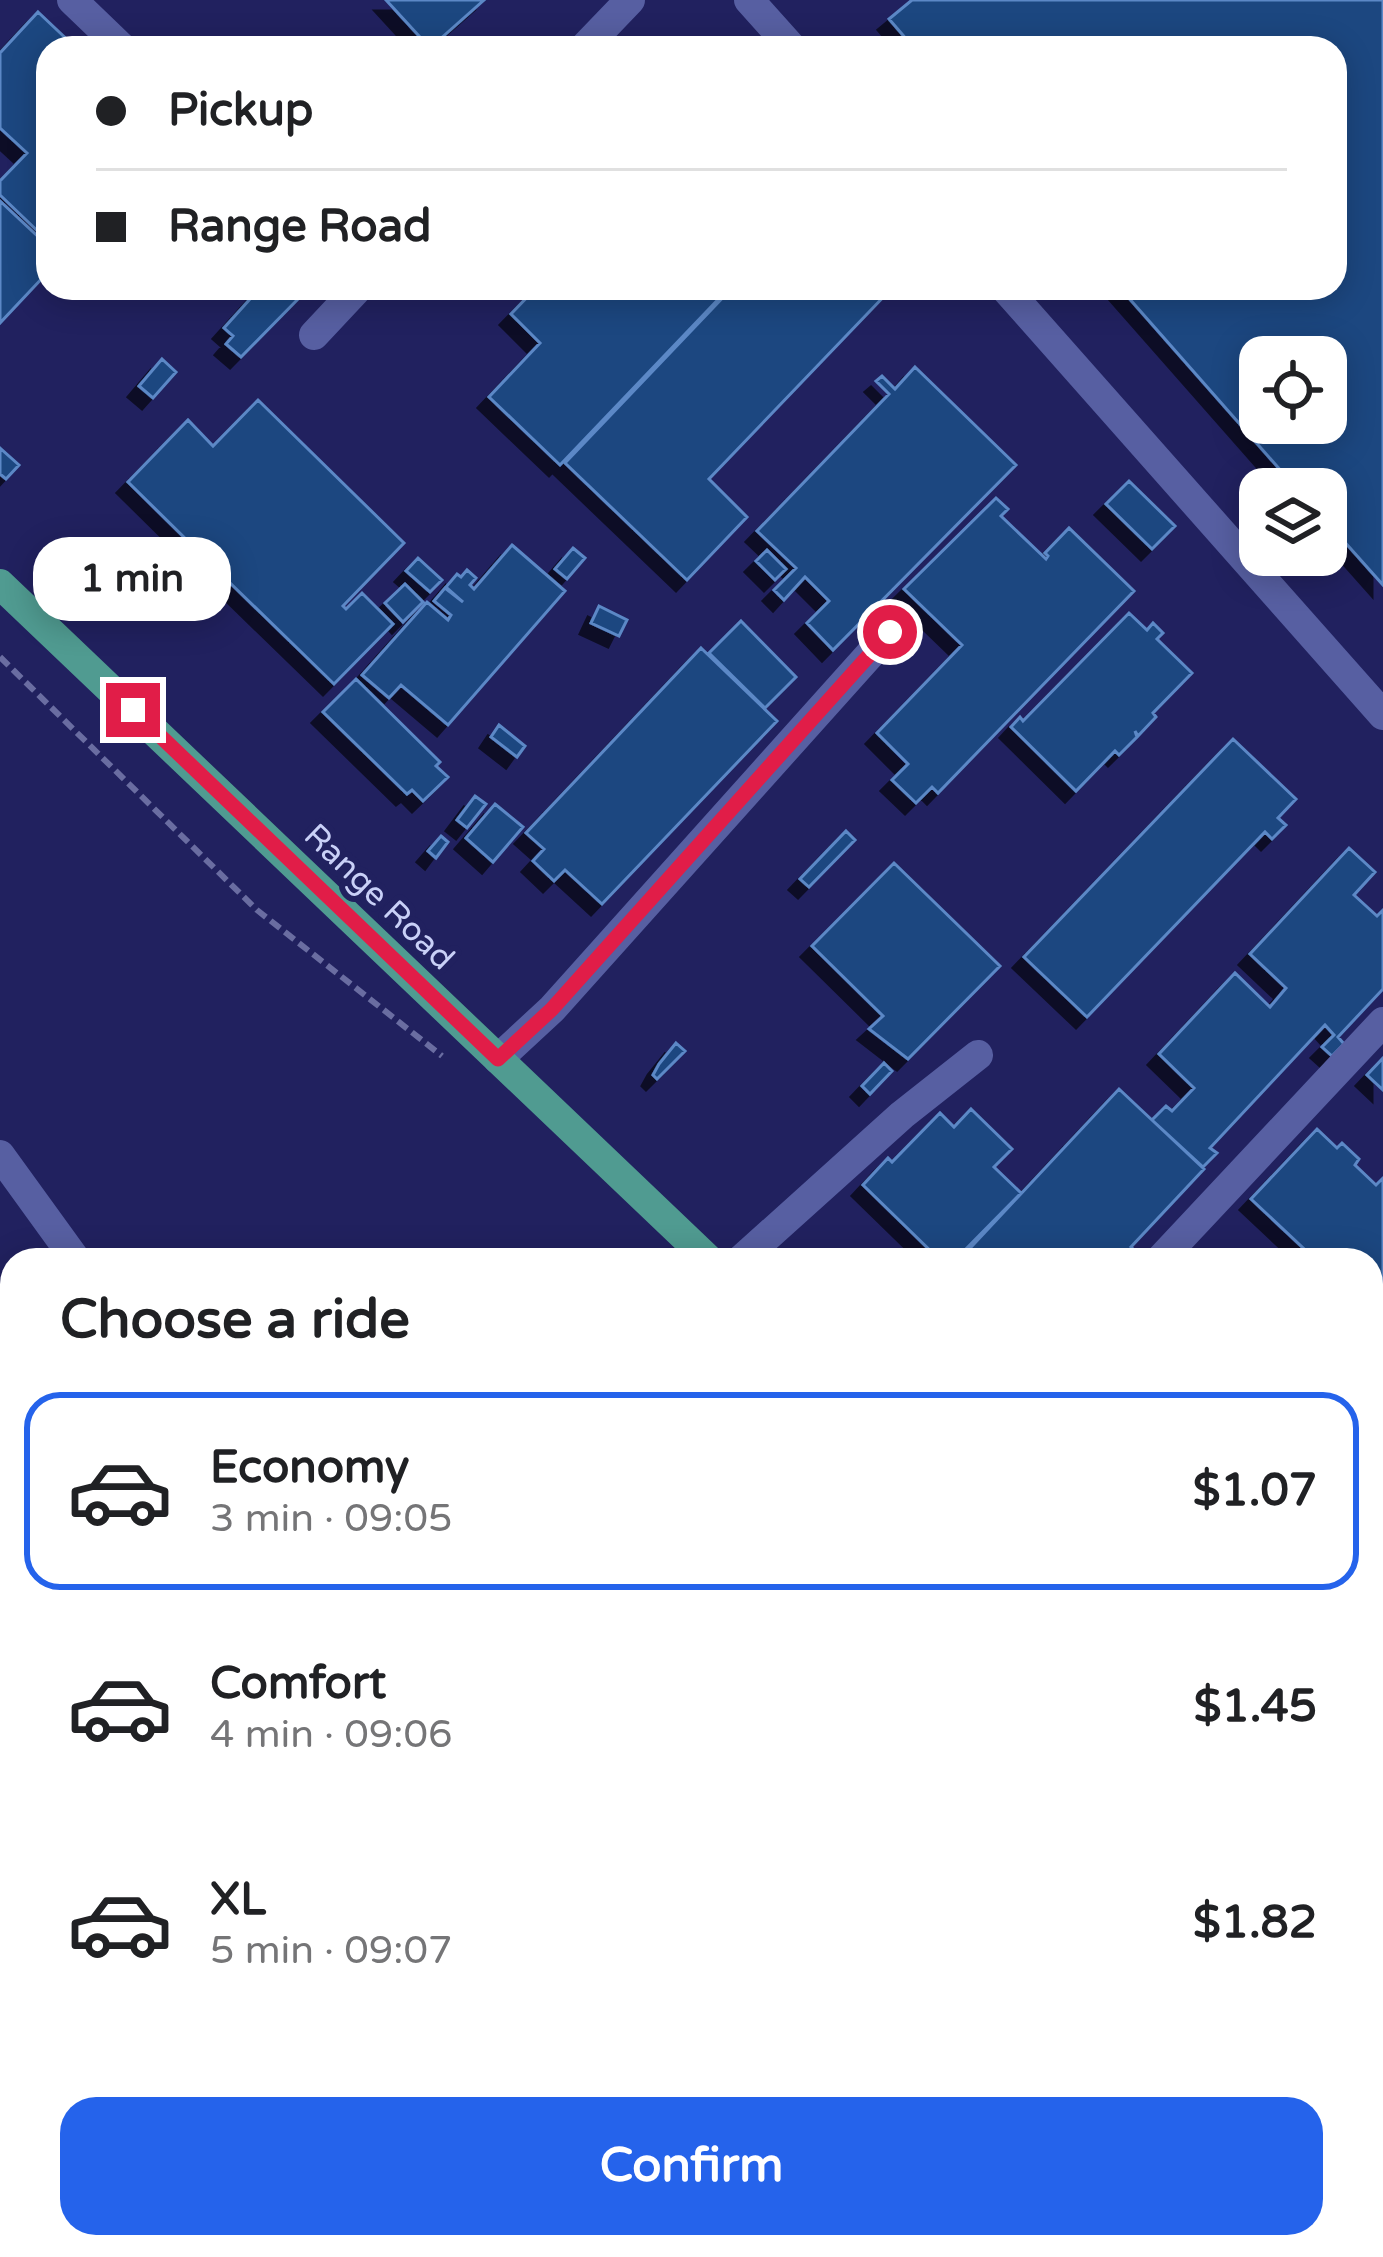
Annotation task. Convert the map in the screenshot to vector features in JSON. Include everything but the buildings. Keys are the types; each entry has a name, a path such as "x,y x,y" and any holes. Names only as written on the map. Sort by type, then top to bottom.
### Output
{"main road":[{"name":"Range Road","path":"0,584 696,1248"}],"street":[{"path":"72,0 110,36"},
{"path":"596,36 630,0"},
{"path":"749,0 781,36"},
{"path":"314,334 347,300"},
{"path":"1016,300 1383,715"},
{"path":"498,1059 552,1009 890,632"},
{"path":"1171,1248 1383,1022"},
{"path":"753,1248 902,1115 978,1055"},
{"path":"0,1155 67,1248"}],"path":[{"path":"0,657 257,910 457,1066"}],"route":[{"path":"133,710 498,1059 552,1009 890,632"}]}
